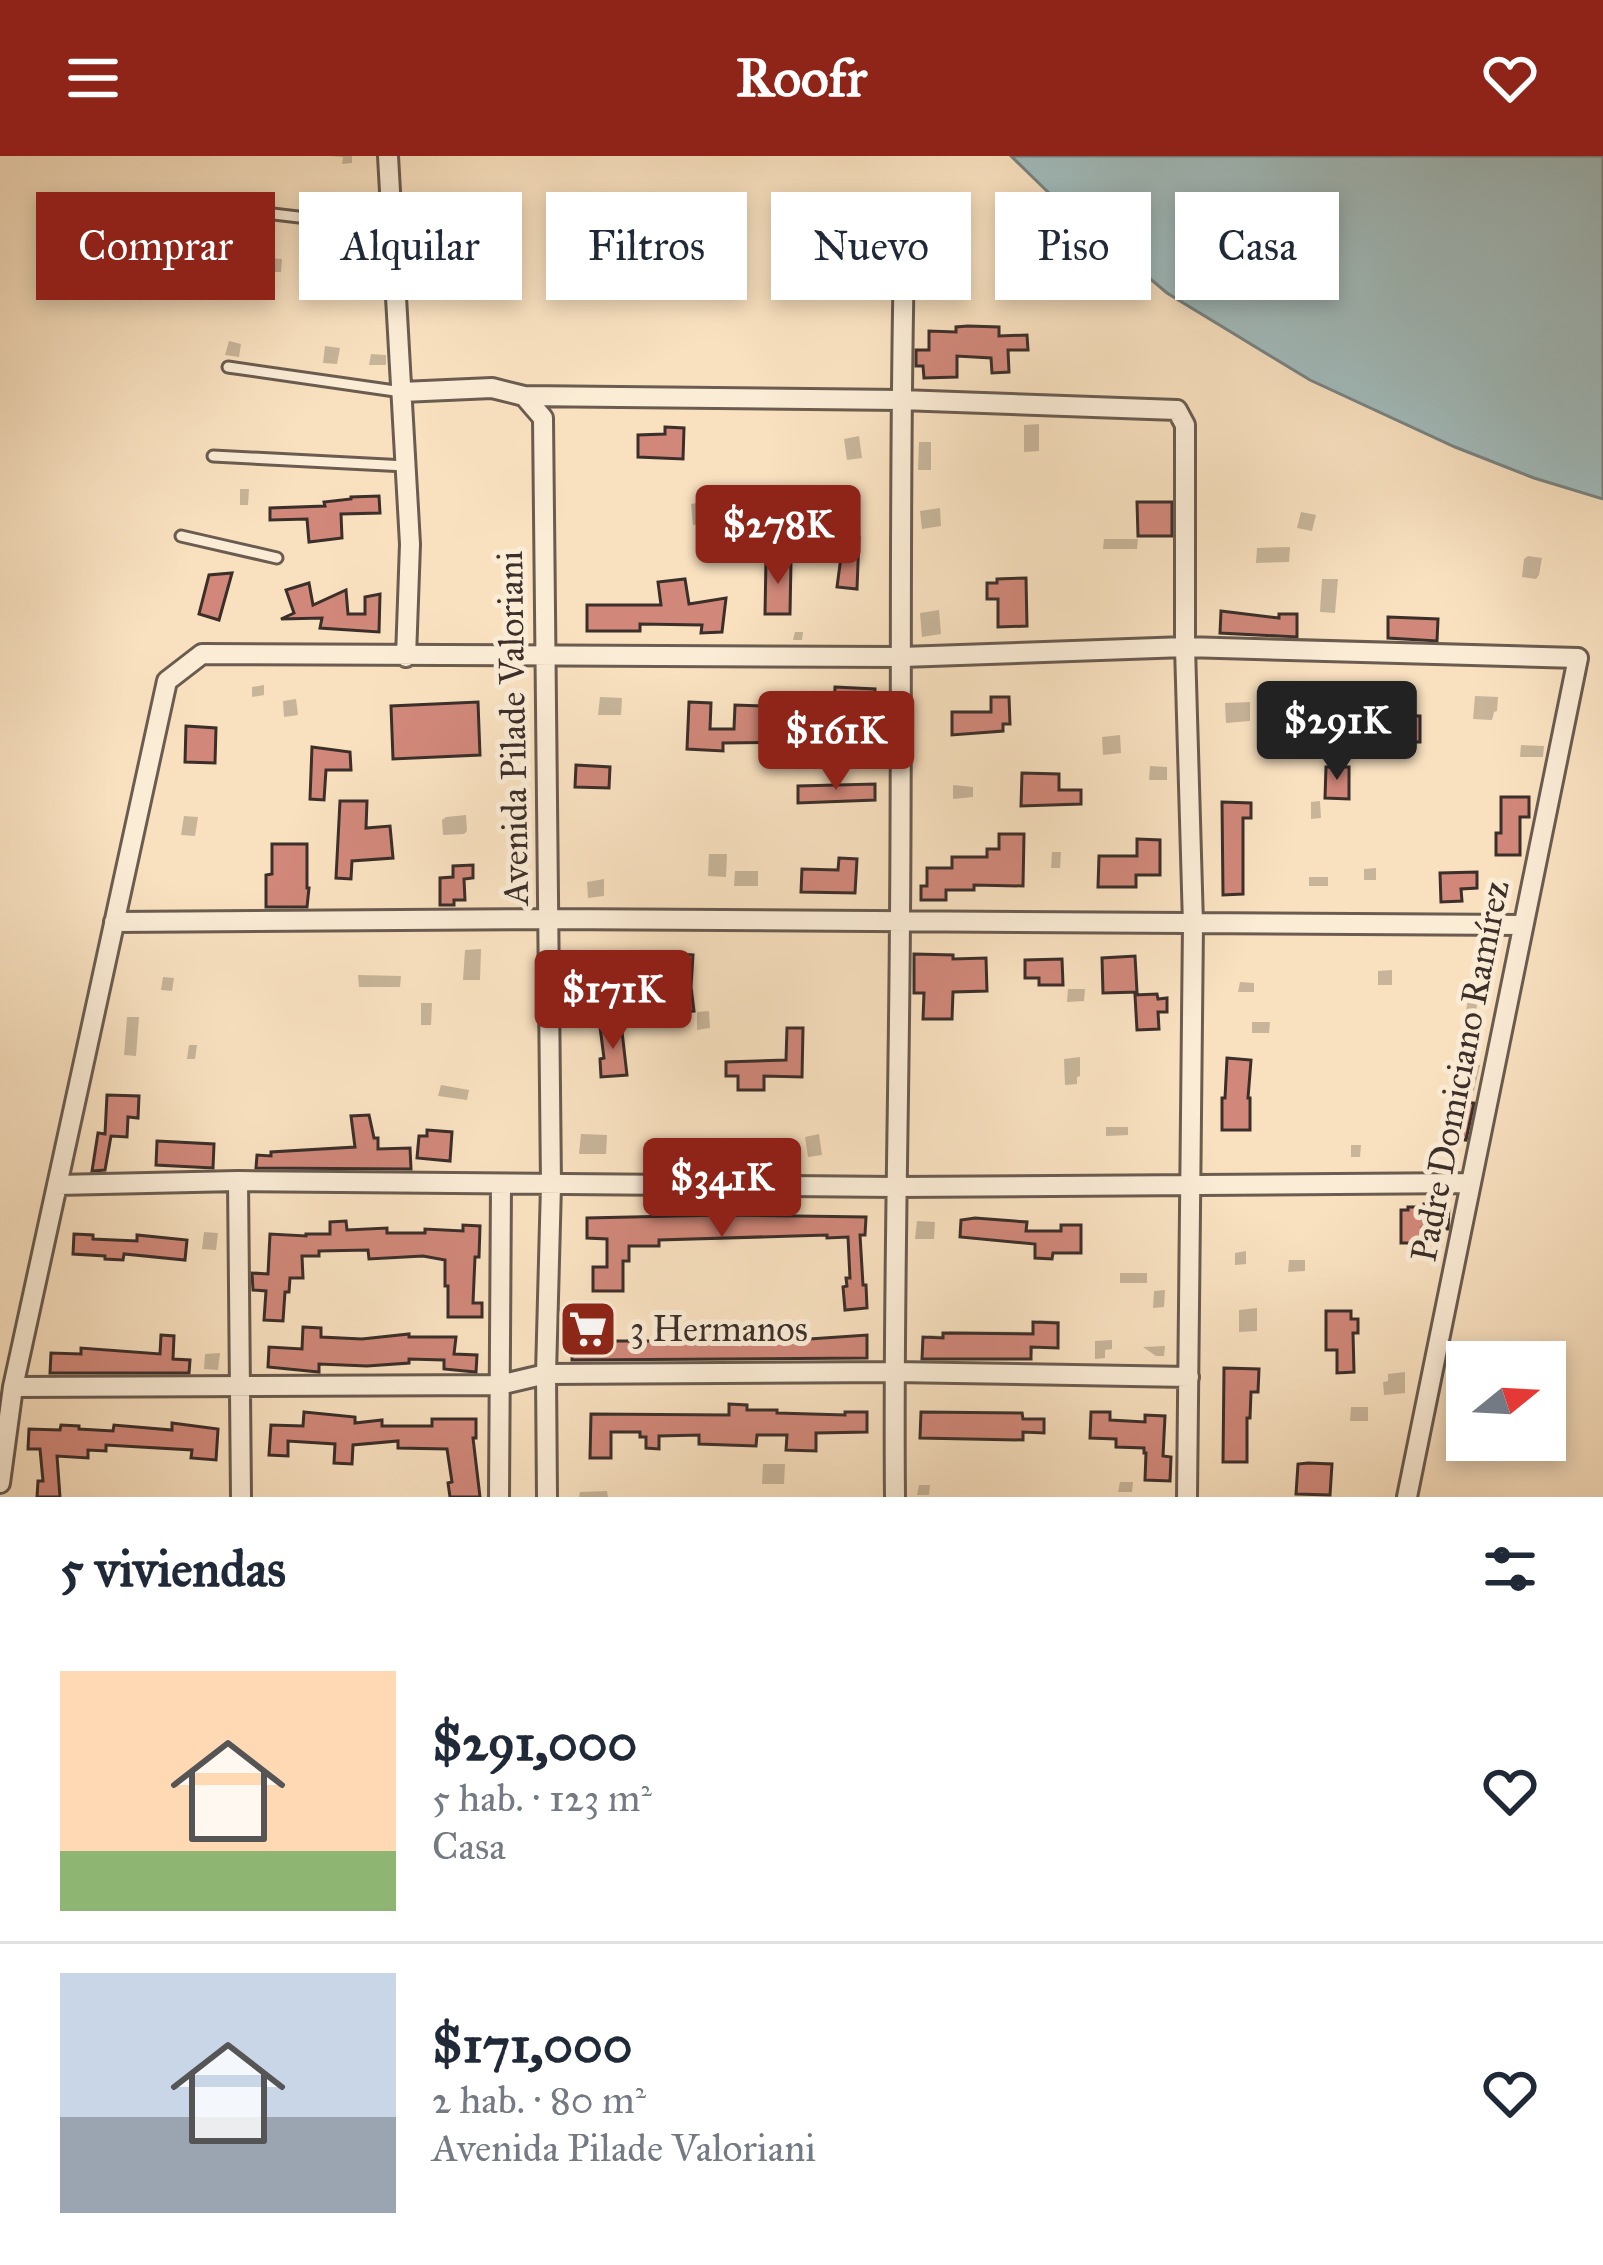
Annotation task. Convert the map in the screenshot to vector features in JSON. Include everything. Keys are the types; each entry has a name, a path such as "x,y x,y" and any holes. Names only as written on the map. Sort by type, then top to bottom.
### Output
{"street":[{"path":"388,156 390,192"},
{"path":"396,300 410,544 406,657"},
{"path":"895,1497 903,300"},
{"path":"402,392 492,388 524,397 901,400 1177,410 1185,425 1193,924 1187,1497"},
{"name":"Avenida Pilade Valoriani","path":"524,397 543,418 551,1185 547,1497"},
{"path":"0,1483 13,1388 167,681 202,655 902,657 1185,647"},
{"name":"Padre Domiciano Ramírez","path":"1185,647 1578,658 1407,1497"},
{"path":"114,922 548,919 1523,925"},
{"path":"57,1185 238,1181 895,1187 1471,1183"},
{"path":"238,1181 241,1497"},
{"path":"499,1497 501,1184"},
{"path":"13,1388 499,1384 546,1374 894,1372 1189,1377"}],"lane":[{"path":"228,367 402,392"},
{"path":"213,456 406,466"},
{"path":"181,536 277,558"}],"water":[{"path":"1011,156 1603,156 1603,499 1455,447 1310,380 1179,300 1339,300 1339,192 1175,192 1175,298 1151,279 1151,192 1048,192"}],"building":[{"path":"956,327 999,327 999,336 1027,335 1028,350 1008,350 1009,372 992,373 991,358 957,356 957,377 924,378 923,366 916,366 916,350 929,350 929,331 956,332"},
{"path":"665,427 684,428 683,459 638,457 638,435 665,434"},
{"path":"379,496 380,513 341,514 342,538 309,542 307,519 270,520 270,508 325,506 324,502"},
{"path":"1137,502 1172,502 1172,536 1138,536"},
{"path":"838,537 859,537 857,589 837,587 841,557 808,558 808,543 838,542"},
{"path":"766,560 791,561 790,614 765,614"},
{"path":"232,573 219,620 199,614 209,575"},
{"path":"1026,578 1027,626 998,627 998,599 987,599 987,583"},
{"path":"685,579 689,604 726,598 722,632 701,633 702,625 640,624 640,631 587,631 587,605 661,605 658,582"},
{"path":"309,583 313,605 346,590 348,614 365,614 365,597 380,594 379,632 320,628 322,618 281,619 294,613 286,590"},
{"path":"1221,611 1279,618 1279,614 1297,614 1297,637 1220,633"},
{"path":"1388,617 1438,619 1437,641 1388,638"},
{"path":"835,687 875,689 874,710 834,709"},
{"path":"991,697 1009,697 1010,724 1003,724 1003,731 952,735 952,712 991,712"},
{"path":"478,702 480,755 393,759 391,706"},
{"path":"689,702 711,703 710,729 734,729 735,705 762,706 761,717 799,719 799,710 832,711 832,739 822,739 822,763 797,762 798,742 723,743 723,751 687,749"},
{"path":"1360,715 1420,716 1420,742 1398,742 1398,750 1376,750 1376,738 1361,738"},
{"path":"186,726 216,728 215,763 185,762"},
{"path":"312,747 350,752 351,770 326,770 324,800 310,799"},
{"path":"576,765 610,767 609,788 575,787"},
{"path":"1326,767 1349,767 1349,799 1325,798"},
{"path":"1022,773 1059,774 1059,790 1081,790 1081,804 1021,806"},
{"path":"875,784 875,800 798,803 798,786"},
{"path":"1501,797 1529,797 1529,817 1520,817 1520,855 1496,855"},
{"path":"340,801 367,801 366,828 390,826 393,858 352,861 351,879 336,878"},
{"path":"1222,802 1251,803 1251,818 1243,818 1243,894 1223,895"},
{"path":"999,834 1024,834 1023,886 974,885 974,890 946,890 946,900 921,900 927,868 952,868 952,857 987,857 987,849 999,849"},
{"path":"1137,839 1160,840 1160,875 1136,875 1136,887 1098,887 1099,856 1137,856"},
{"path":"272,844 307,844 307,907 266,907"},
{"path":"839,858 857,859 855,893 801,892 802,869 838,870"},
{"path":"473,865 473,878 464,879 465,900 440,905 440,878 453,877 453,866"},
{"path":"1477,872 1477,888 1461,889 1462,901 1441,902 1440,873"},
{"path":"638,952 640,978 594,981 592,956"},
{"path":"678,954 693,955 694,1011 677,1012"},
{"path":"914,954 986,958 987,991 953,992 952,1019 923,1019 924,993 914,993"},
{"path":"1135,956 1137,992 1103,993 1102,958"},
{"path":"1062,959 1063,985 1039,985 1039,978 1025,978 1025,960"},
{"path":"1157,994 1158,999 1167,998 1167,1012 1158,1012 1159,1029 1137,1030 1135,995"},
{"path":"621,1023 627,1075 601,1077 600,1027"},
{"path":"787,1028 803,1028 802,1077 764,1076 764,1090 738,1090 738,1076 726,1076 726,1062 786,1060"},
{"path":"1227,1058 1251,1060 1250,1130 1222,1130"},
{"path":"107,1095 139,1096 138,1118 128,1117 127,1137 111,1136 105,1170 92,1171 98,1133 105,1134"},
{"path":"1448,1101 1474,1103 1466,1140 1446,1138"},
{"path":"369,1115 378,1149 410,1148 411,1169 256,1168 257,1155 271,1156 271,1152 355,1147 351,1116"},
{"path":"427,1130 452,1132 450,1161 417,1158 419,1136 427,1136"},
{"path":"157,1141 214,1144 213,1168 156,1165"},
{"path":"1449,1205 1448,1229 1422,1228 1422,1243 1401,1243 1401,1210"},
{"path":"866,1217 865,1235 860,1235 867,1308 845,1310 843,1287 850,1278 848,1237 827,1235 659,1240 659,1246 629,1246 629,1261 623,1261 623,1291 593,1291 593,1267 607,1267 607,1239 587,1238 587,1218"},
{"path":"961,1220 1027,1222 1026,1231 1061,1231 1061,1225 1081,1225 1081,1253 1035,1258 1035,1244 960,1237"},
{"path":"346,1221 347,1230 387,1228 387,1233 463,1231 463,1225 480,1226 473,1303 482,1303 482,1317 448,1317 445,1260 423,1256 369,1259 368,1250 302,1256 303,1278 290,1278 283,1321 264,1320 266,1291 253,1290 252,1273 268,1274 270,1234 330,1234 330,1222"},
{"path":"74,1234 93,1235 93,1239 137,1241 137,1235 187,1240 185,1260 73,1254"},
{"path":"1326,1311 1351,1311 1351,1319 1358,1319 1358,1333 1353,1333 1354,1372 1337,1373 1337,1350 1326,1350"},
{"path":"1033,1322 1058,1323 1058,1348 1031,1347 1031,1359 922,1359 923,1337 1033,1334"},
{"path":"700,1323 745,1326 745,1333 779,1333 779,1337 867,1335 867,1358 572,1360 572,1328 593,1329 592,1334 601,1334 601,1341 700,1341"},
{"path":"303,1327 321,1328 321,1337 456,1337 454,1354 477,1355 476,1372 444,1369 444,1360 409,1359 409,1363 367,1366 319,1364 319,1372 268,1367 269,1347 302,1349"},
{"path":"161,1335 174,1336 173,1359 190,1360 189,1373 50,1373 51,1353 81,1354 81,1348 160,1354"},
{"path":"1224,1368 1259,1369 1258,1392 1251,1392 1247,1418 1247,1462 1223,1462"},
{"path":"729,1404 777,1413 867,1412 867,1432 816,1433 816,1451 786,1450 787,1435 757,1435 756,1446 699,1444 699,1435 659,1436 659,1449 646,1448 646,1437 640,1437 640,1432 611,1432 611,1458 590,1458 591,1414 729,1415"},
{"path":"304,1412 355,1417 355,1423 382,1420 382,1426 432,1426 432,1419 476,1419 473,1438 480,1497 450,1497 447,1449 398,1448 398,1441 353,1445 352,1464 334,1463 335,1444 288,1441 288,1456 269,1455 271,1425 303,1426"},
{"path":"921,1412 1022,1413 1023,1419 1044,1419 1044,1433 1023,1432 1023,1440 920,1438"},
{"path":"1091,1412 1110,1412 1110,1420 1145,1422 1145,1415 1165,1416 1163,1456 1171,1457 1170,1481 1145,1480 1144,1448 1116,1447 1116,1439 1090,1438"},
{"path":"172,1423 218,1429 216,1460 191,1458 192,1450 106,1445 106,1451 88,1450 88,1458 57,1456 60,1497 37,1497 38,1481 43,1481 40,1449 28,1449 29,1429 60,1430 61,1425 113,1431 114,1425 172,1430"},
{"path":"1298,1464 1332,1464 1330,1495 1296,1494"}],"place":[{"name":"3 Hermanos","path":"588,1329"}]}
